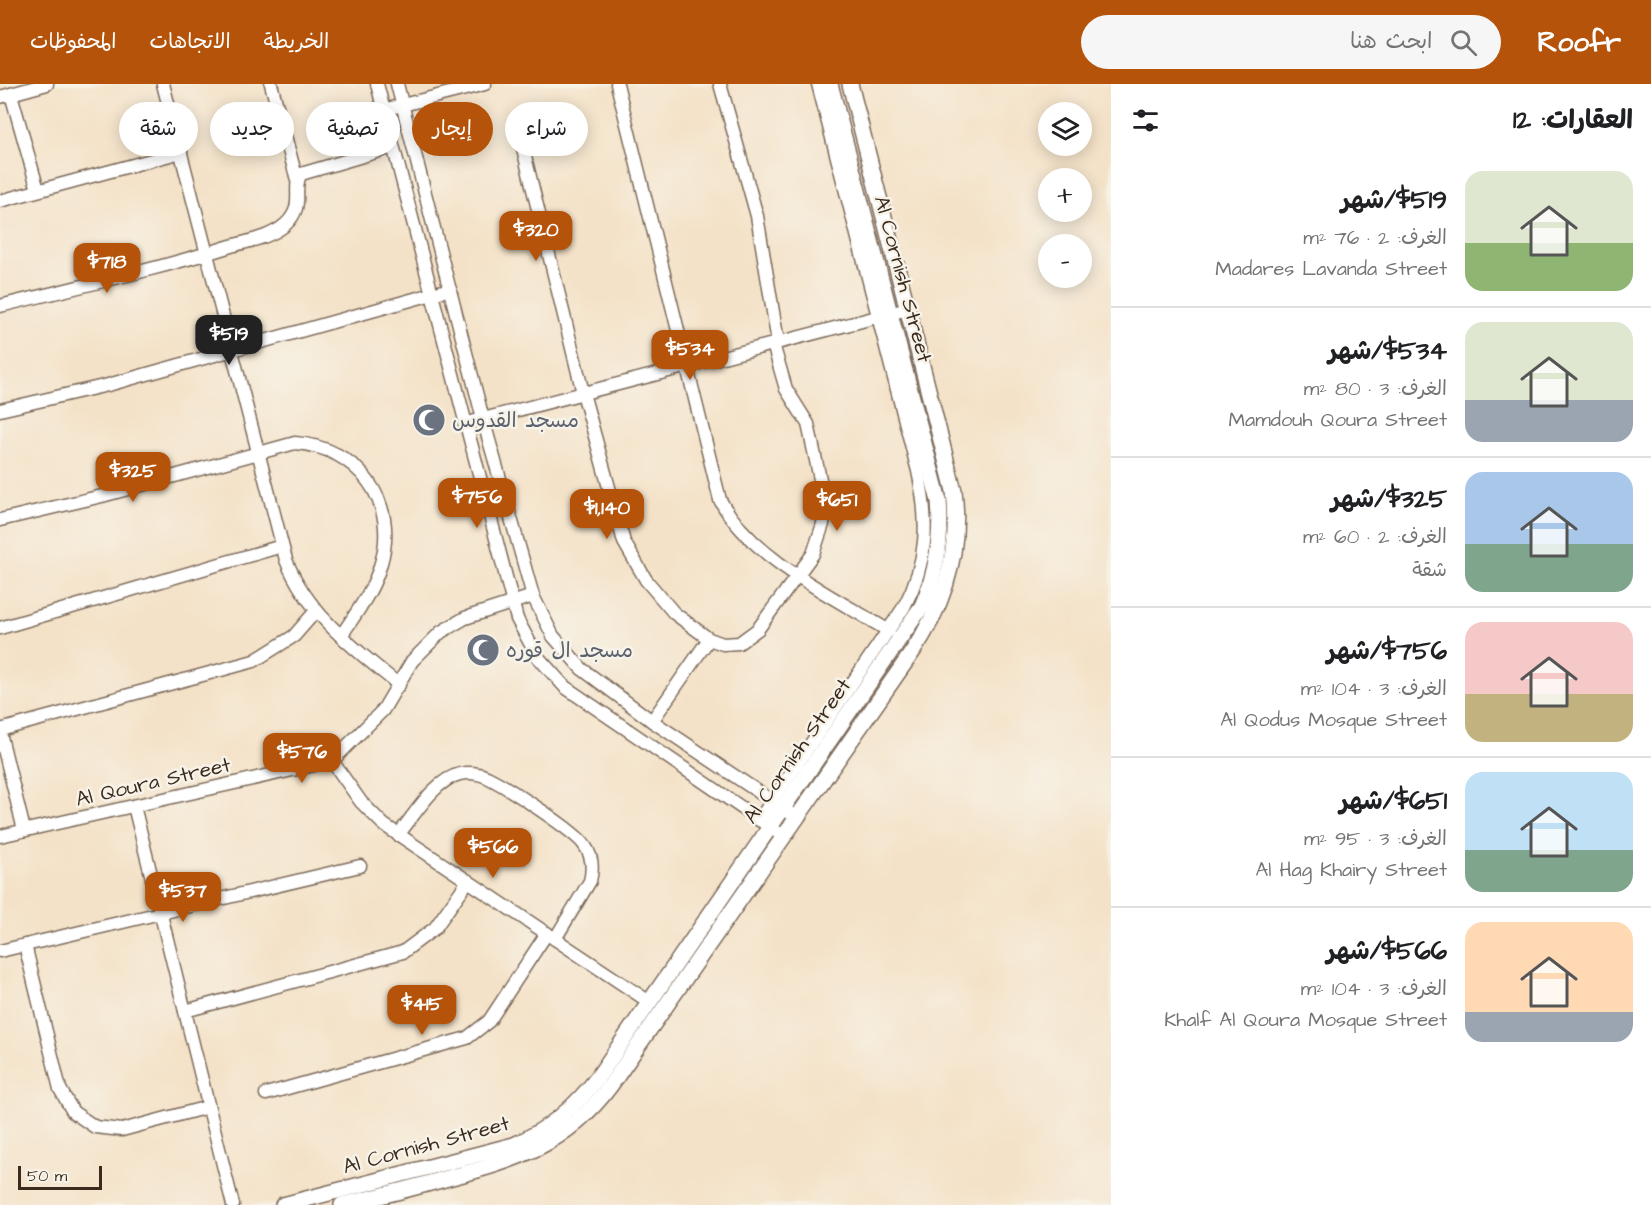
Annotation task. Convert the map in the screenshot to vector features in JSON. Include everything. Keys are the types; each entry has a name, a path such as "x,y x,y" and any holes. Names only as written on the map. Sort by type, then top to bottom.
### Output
{"street":[{"path":"38,190 6,95 47,84"},
{"path":"163,84 168,102"},
{"path":"0,306 207,254 269,234 284,226 297,205 297,180 271,84"},
{"path":"376,84 381,102"},
{"path":"397,84 483,419 534,596 553,636 571,659 652,721 796,817"},
{"path":"400,106 485,84"},
{"path":"617,84 720,500 744,535 766,554 889,631"},
{"path":"525,156 617,522 634,562 674,613 709,639 731,645 746,640 758,629 818,545 825,502 808,424 786,389 776,343 757,216 720,84"},
{"path":"777,804 889,631 917,582 926,526 918,471 884,315 818,84"},
{"name":"Al Cornish Street","path":"403,1190 546,1128 587,1092 777,804 911,625 922,606 936,566 941,523 937,490 884,315 830,84"},
{"name":"Al Cornish Street","path":"283,1205 403,1190 522,1157 556,1139 587,1113 610,1086 925,634 943,597 953,560 956,526 954,491 850,84"},
{"path":"0,201 166,156"},
{"path":"182,156 282,546 298,587 315,612 399,685"},
{"path":"297,180 307,171 361,156"},
{"path":"395,156 512,602 529,644 546,667 566,687 783,836"},
{"path":"0,410 108,385 450,289"},
{"path":"464,424 908,309"},
{"path":"0,520 102,496 295,443 309,444 335,452 358,468 378,500 384,524 382,561 374,584 341,636"},
{"path":"0,628 282,546"},
{"path":"534,596 465,618 441,632 412,661 383,710 332,761 361,802 398,835 648,1001"},
{"path":"24,830 0,731 254,662 294,636 315,612"},
{"path":"652,721 709,639"},
{"name":"Al Qoura Street","path":"0,836 332,761"},
{"path":"266,1094 467,1038 489,1021 591,881 590,854 573,833 486,776 467,773 448,778 398,835"},
{"path":"134,806 232,1205"},
{"path":"0,951 360,866"},
{"path":"184,1011 403,952 435,928 468,881"},
{"path":"25,945 60,1089 73,1112 95,1127 122,1130 208,1107"},
{"name":"Al Cornish Street","path":"342,1205 385,1193"}],"place":[{"name":"مسجد القدوس","path":"429,420"},
{"name":"مسجد ال قوره","path":"483,650"}]}
